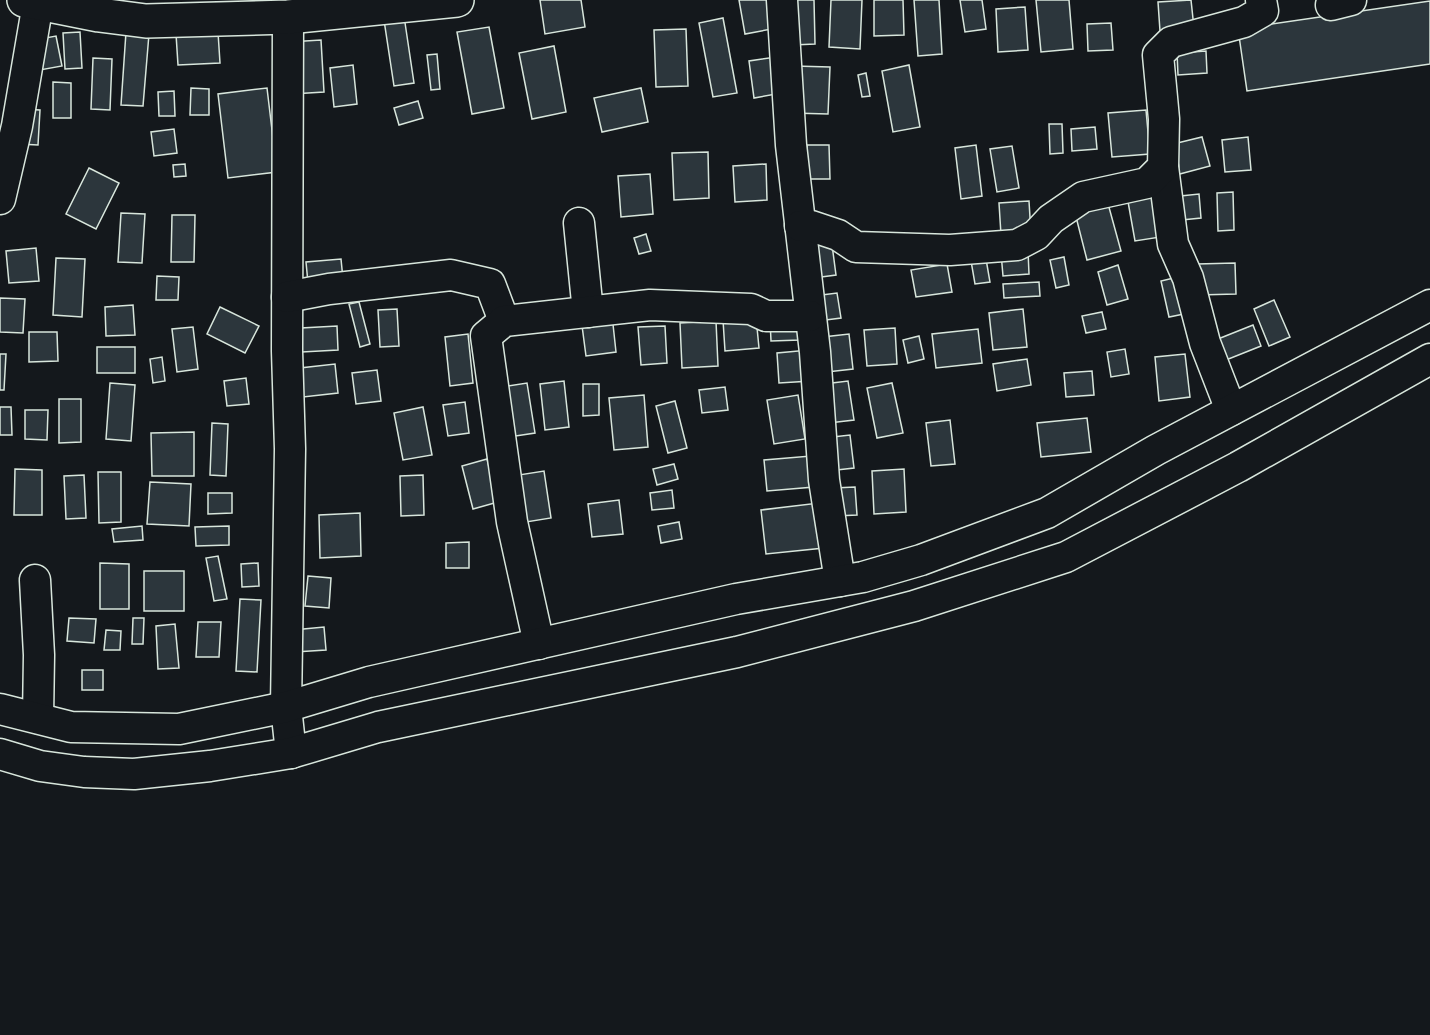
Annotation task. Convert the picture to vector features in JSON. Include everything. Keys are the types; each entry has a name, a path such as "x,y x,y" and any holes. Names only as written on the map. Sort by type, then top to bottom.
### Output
{"main road":[{"path":"28,1 99,15 146,21 458,0"}],"street":[{"path":"782,0 789,124 810,316 824,480 825,602"},
{"path":"1231,410 1205,343 1188,278 1173,244 1163,167 1164,119 1158,55 1171,42 1194,38 1244,22 1263,11 1261,0"},
{"path":"0,199 17,126 28,1"},
{"path":"279,12 290,460 288,731"},
{"path":"800,226 811,226 838,235 856,247 950,250 1017,244 1036,235 1051,219 1083,197 1147,183 1163,167"},
{"path":"579,223 588,312"},
{"path":"287,297 451,275 490,284 504,321"},
{"path":"0,709 71,727 288,731 378,727 737,652 825,602 921,560 1047,513 1231,410 1430,304"},
{"path":"539,644 512,522 486,336 504,321 650,305 751,309 766,316 810,316"},
{"path":"0,754 40,766 84,772 134,774 210,766 288,731 369,682 736,599 914,606 1066,557 1238,467 1430,359"},
{"path":"35,580 39,655 38,718"}],"building":[{"path":"540,0 581,0 585,27 545,34"},
{"path":"739,0 772,0 777,28 745,34"},
{"path":"793,0 814,0 815,44 793,45"},
{"path":"831,0 862,0 860,49 829,47"},
{"path":"874,0 903,0 904,35 874,36"},
{"path":"914,0 939,0 942,54 918,56"},
{"path":"960,0 982,0 986,29 965,32"},
{"path":"1036,0 1069,0 1073,49 1041,52"},
{"path":"1191,0 1194,28 1160,31 1158,2"},
{"path":"1430,1 1430,64 1247,91 1238,29"},
{"path":"1025,7 1028,50 998,52 996,9"},
{"path":"404,16 414,83 394,86 384,20"},
{"path":"723,18 737,93 713,97 699,23"},
{"path":"1111,23 1113,50 1088,51 1087,24"},
{"path":"489,27 504,108 472,114 457,32"},
{"path":"686,29 688,86 656,87 654,30"},
{"path":"80,32 82,68 65,69 63,33"},
{"path":"126,32 149,34 143,106 121,105"},
{"path":"218,32 220,63 178,65 176,34"},
{"path":"56,36 62,66 40,70 34,40"},
{"path":"321,40 324,92 292,94 289,42"},
{"path":"554,46 566,112 532,119 519,53"},
{"path":"1206,51 1207,73 1178,75 1177,53"},
{"path":"437,54 440,89 431,90 427,55"},
{"path":"776,57 782,93 754,98 749,61"},
{"path":"93,58 112,59 110,110 91,109"},
{"path":"353,65 357,104 334,107 330,68"},
{"path":"909,65 920,127 893,132 882,71"},
{"path":"794,66 830,67 828,114 792,113"},
{"path":"866,73 870,96 862,97 858,75"},
{"path":"53,82 71,83 71,118 53,118"},
{"path":"191,88 209,89 209,115 190,115"},
{"path":"267,88 277,172 228,178 218,94"},
{"path":"641,88 648,122 602,132 594,98"},
{"path":"174,91 175,116 159,116 158,92"},
{"path":"418,101 423,118 399,125 394,108"},
{"path":"21,109 40,110 38,145 19,144"},
{"path":"1146,110 1150,154 1112,157 1108,113"},
{"path":"1049,124 1062,124 1063,153 1050,154"},
{"path":"1095,127 1097,149 1072,151 1071,129"},
{"path":"174,129 177,153 154,156 151,132"},
{"path":"1202,137 1210,166 1176,175 1169,145"},
{"path":"1248,137 1251,170 1225,172 1222,140"},
{"path":"807,145 829,145 830,179 808,179"},
{"path":"976,145 982,196 961,199 955,148"},
{"path":"1012,146 1019,188 997,192 990,149"},
{"path":"708,152 709,198 674,200 672,153"},
{"path":"185,164 186,176 174,177 173,165"},
{"path":"766,164 767,200 735,202 733,166"},
{"path":"89,168 119,183 96,229 66,214"},
{"path":"650,174 653,214 621,217 618,176"},
{"path":"1159,191 1167,236 1135,241 1127,196"},
{"path":"1233,192 1234,230 1218,231 1217,193"},
{"path":"1199,194 1201,218 1172,221 1171,197"},
{"path":"1107,200 1121,251 1087,260 1074,209"},
{"path":"1029,201 1031,234 1001,235 999,203"},
{"path":"121,213 145,214 142,263 118,262"},
{"path":"172,215 195,215 194,262 171,262"},
{"path":"646,234 651,251 639,254 634,238"},
{"path":"831,237 836,275 814,278 809,240"},
{"path":"36,248 39,281 9,283 6,251"},
{"path":"1028,250 1029,274 1003,276 1001,253"},
{"path":"1064,257 1069,285 1056,288 1050,260"},
{"path":"56,258 85,259 82,317 53,315"},
{"path":"341,259 343,279 308,283 306,262"},
{"path":"986,259 990,282 975,284 971,261"},
{"path":"1235,263 1236,294 1198,295 1197,264"},
{"path":"947,264 952,292 916,297 911,270"},
{"path":"1118,265 1128,299 1107,305 1098,272"},
{"path":"157,276 179,277 178,300 156,300"},
{"path":"1182,276 1189,313 1169,317 1161,281"},
{"path":"1039,282 1040,296 1004,298 1003,284"},
{"path":"837,293 841,318 818,321 814,296"},
{"path":"0,298 25,299 23,333 0,332"},
{"path":"1274,300 1290,337 1269,346 1254,309"},
{"path":"359,302 370,344 360,347 349,304"},
{"path":"133,305 135,335 106,336 105,307"},
{"path":"220,307 259,326 245,353 207,334"},
{"path":"397,309 399,346 380,347 378,310"},
{"path":"1023,309 1027,347 993,350 989,313"},
{"path":"1102,312 1106,329 1086,333 1082,316"},
{"path":"612,315 616,352 586,356 581,318"},
{"path":"756,317 759,348 725,351 723,320"},
{"path":"799,318 800,340 771,341 770,320"},
{"path":"716,321 718,366 682,368 680,323"},
{"path":"1253,325 1261,346 1226,360 1218,339"},
{"path":"337,326 338,350 302,352 301,328"},
{"path":"665,326 667,363 641,365 638,327"},
{"path":"193,327 198,369 177,372 172,329"},
{"path":"895,328 897,364 867,366 864,330"},
{"path":"978,329 982,363 936,368 932,334"},
{"path":"29,332 57,332 58,361 29,362"},
{"path":"468,334 473,383 450,386 445,337"},
{"path":"849,334 853,369 827,372 823,337"},
{"path":"919,336 924,359 908,363 903,340"},
{"path":"97,347 135,347 135,373 97,373"},
{"path":"1125,349 1129,374 1111,377 1107,352"},
{"path":"809,350 811,381 779,383 777,353"},
{"path":"0,354 6,354 4,390 0,390"},
{"path":"1185,354 1190,397 1159,401 1155,357"},
{"path":"162,357 165,381 153,383 150,359"},
{"path":"1027,359 1031,385 997,391 993,364"},
{"path":"335,364 338,393 303,397 300,368"},
{"path":"377,370 381,401 356,404 352,373"},
{"path":"1092,371 1094,395 1066,397 1064,373"},
{"path":"246,378 249,404 227,406 224,381"},
{"path":"564,381 569,427 545,430 540,384"},
{"path":"848,381 854,420 829,423 824,384"},
{"path":"110,383 135,385 131,441 106,439"},
{"path":"527,383 535,433 509,437 501,387"},
{"path":"892,383 903,433 877,438 867,388"},
{"path":"583,384 599,384 599,415 583,416"},
{"path":"725,387 728,410 702,413 699,390"},
{"path":"644,395 648,447 614,450 609,398"},
{"path":"798,395 805,439 774,444 767,400"},
{"path":"59,399 81,399 81,442 59,443"},
{"path":"675,401 687,448 668,453 656,406"},
{"path":"465,402 469,433 448,436 443,405"},
{"path":"0,407 11,407 12,435 0,435"},
{"path":"423,407 432,455 403,460 394,413"},
{"path":"25,410 48,410 47,440 25,439"},
{"path":"1087,418 1091,452 1041,457 1037,423"},
{"path":"950,420 955,464 931,466 926,423"},
{"path":"212,423 228,424 226,476 210,475"},
{"path":"194,432 194,476 152,476 151,433"},
{"path":"850,435 854,468 828,471 824,438"},
{"path":"811,456 814,487 767,491 764,460"},
{"path":"487,459 498,502 473,509 462,466"},
{"path":"674,464 678,479 657,485 653,469"},
{"path":"15,469 42,470 42,515 14,515"},
{"path":"904,469 906,512 874,514 872,471"},
{"path":"544,471 551,518 520,523 512,476"},
{"path":"98,472 121,472 121,522 99,523"},
{"path":"84,475 86,518 66,519 64,476"},
{"path":"423,475 424,515 401,516 400,476"},
{"path":"150,482 191,484 189,526 147,524"},
{"path":"855,487 857,515 836,516 834,488"},
{"path":"672,490 674,508 652,510 650,493"},
{"path":"208,493 232,493 232,513 208,514"},
{"path":"619,500 623,534 592,537 588,504"},
{"path":"819,503 824,548 766,554 761,510"},
{"path":"360,513 361,556 320,558 319,515"},
{"path":"679,522 682,539 661,543 658,526"},
{"path":"142,526 143,540 114,542 112,529"},
{"path":"229,526 229,545 196,546 195,527"},
{"path":"469,542 469,568 446,568 446,543"},
{"path":"218,556 227,599 214,601 206,558"},
{"path":"100,563 129,564 129,609 100,609"},
{"path":"258,563 259,586 242,587 241,564"},
{"path":"144,571 184,571 184,611 144,611"},
{"path":"308,576 331,578 329,608 305,606"},
{"path":"240,599 261,600 257,672 236,671"},
{"path":"69,618 96,619 94,643 67,641"},
{"path":"133,618 144,618 143,644 132,644"},
{"path":"198,622 221,622 219,657 196,657"},
{"path":"175,624 179,668 158,669 156,626"},
{"path":"324,627 326,650 295,652 293,630"},
{"path":"106,630 121,631 120,650 104,650"},
{"path":"82,670 103,670 103,690 82,690"}]}
